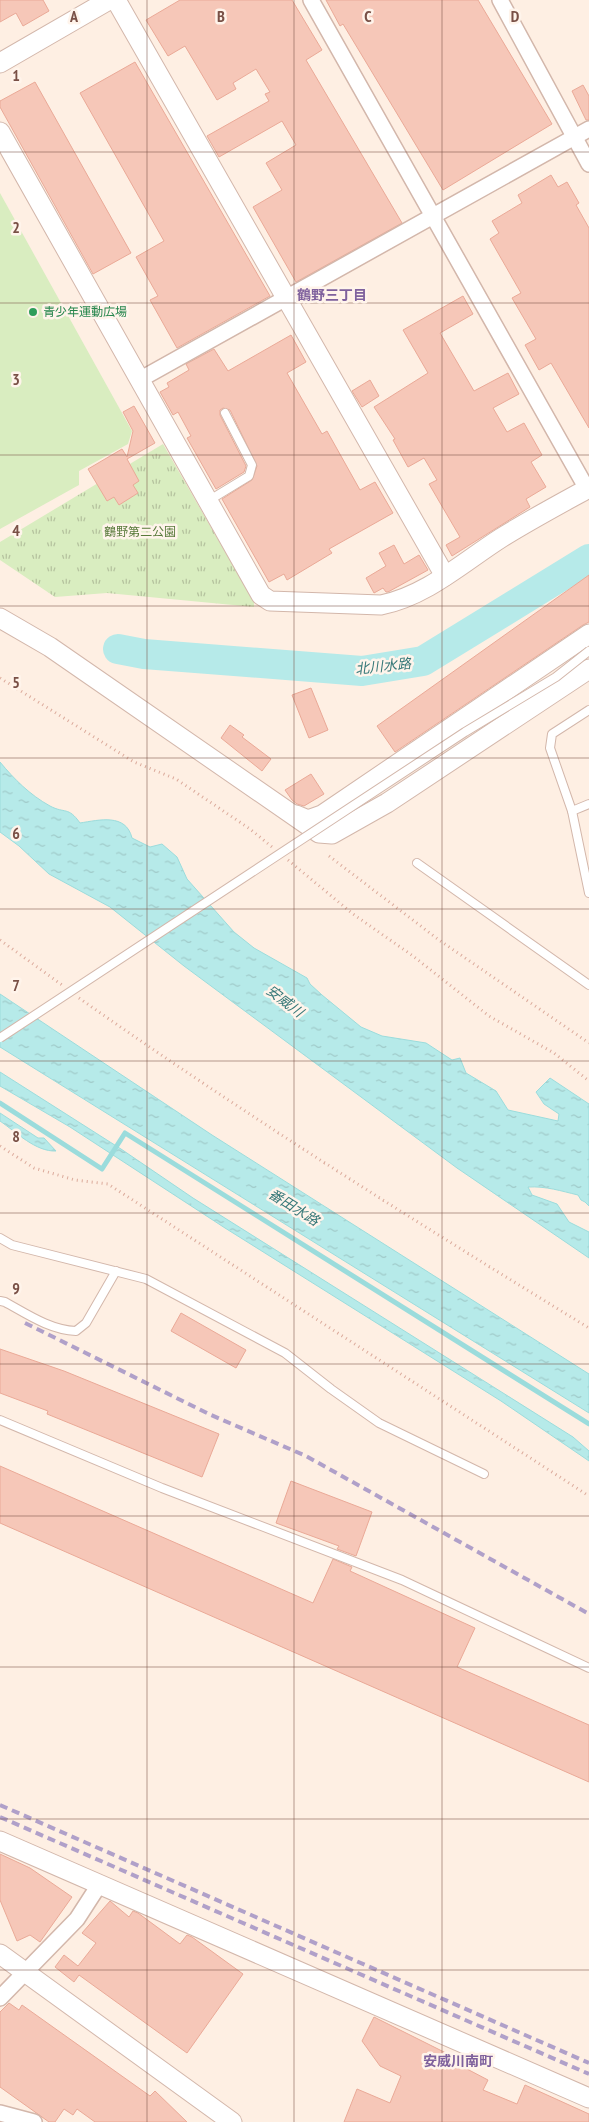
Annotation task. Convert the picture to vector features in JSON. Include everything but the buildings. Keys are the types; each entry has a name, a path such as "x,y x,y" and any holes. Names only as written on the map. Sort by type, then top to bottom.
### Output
{"street":[{"path":"0,63 109,0"},
{"path":"116,0 445,576"},
{"path":"0,132 262,596 270,601 381,605 398,601 445,576 502,538 588,488 311,0"},
{"path":"500,0 589,164"},
{"path":"139,380 589,129"},
{"path":"0,618 50,647 319,833 332,834 387,803 589,669"},
{"path":"295,815 308,820 322,815 589,634"},
{"path":"0,1841 589,2098"},
{"path":"0,1998 76,1919 99,1885"},
{"path":"0,1954 232,2122"},
{"path":"0,2113 34,2122"}],"lane":[{"path":"208,501 249,476 252,465 225,413"},
{"path":"0,1038 466,732 556,677 589,651"},
{"path":"589,710 552,734 550,748 572,811 589,893"},
{"path":"572,811 589,804"},
{"path":"417,863 589,986"},
{"path":"0,1238 12,1245 146,1279 285,1353 379,1423 484,1474"},
{"path":"0,1301 40,1322 64,1330 76,1331 86,1323 116,1271"},
{"path":"0,1420 162,1488 402,1580 589,1668"}],"path":[{"path":"0,678 134,762 176,779 250,829 279,853"},
{"path":"329,856 439,940 589,1043"},
{"path":"287,859 354,914 414,956 489,1016 554,1053 589,1081"},
{"path":"0,940 64,987"},
{"path":"73,992 195,1079 320,1161 589,1328"},
{"path":"0,1146 34,1168 75,1180 108,1184 589,1496"}],"green space":[{"name":"青少年運動広場","path":"0,193 132,431 128,444 79,471 79,485 0,529"},
{"name":"鶴野第二公園","path":"163,444 254,602 254,607 107,593 55,597 0,560 0,542"}],"water":[{"name":"安威川","path":"0,762 29,792 50,806 69,812 80,823 103,820 118,821 129,830 132,838 150,847 162,844 177,857 187,879 234,932 254,948 307,978 310,984 322,995 361,1027 382,1036 426,1043 452,1060 460,1058 466,1073 496,1091 508,1110 558,1121 559,1114 544,1104 536,1092 550,1078 589,1104 589,1206 578,1195 547,1188 528,1187 532,1195 557,1204 569,1222 589,1232 589,1258 457,1168 184,966 110,907 49,874 19,846 0,832"},
{"name":"番田水路","path":"0,994 212,1135 589,1374 589,1413 0,1047"},
{"path":"0,1072 121,1149 193,1198 573,1437 589,1451 589,1461 501,1401 225,1228 70,1127 0,1086"},
{"path":"0,1113 38,1138 44,1138 56,1151 41,1148 26,1140 0,1121"}],"waterway":[{"name":"北川水路","path":"118,649 144,654 362,671 423,661 589,559"},
{"path":"0,1103 102,1169 125,1133 589,1424"}],"railway":[{"path":"25,1323 211,1415 306,1456 589,1614"},
{"path":"0,1805 589,2063"},
{"path":"0,1817 589,2074"}],"place":[{"name":"青少年運動広場","path":"33,312"}],"district":[{"name":"鶴野三丁目","path":"332,295"},
{"name":"安威川南町","path":"458,2061"}]}
